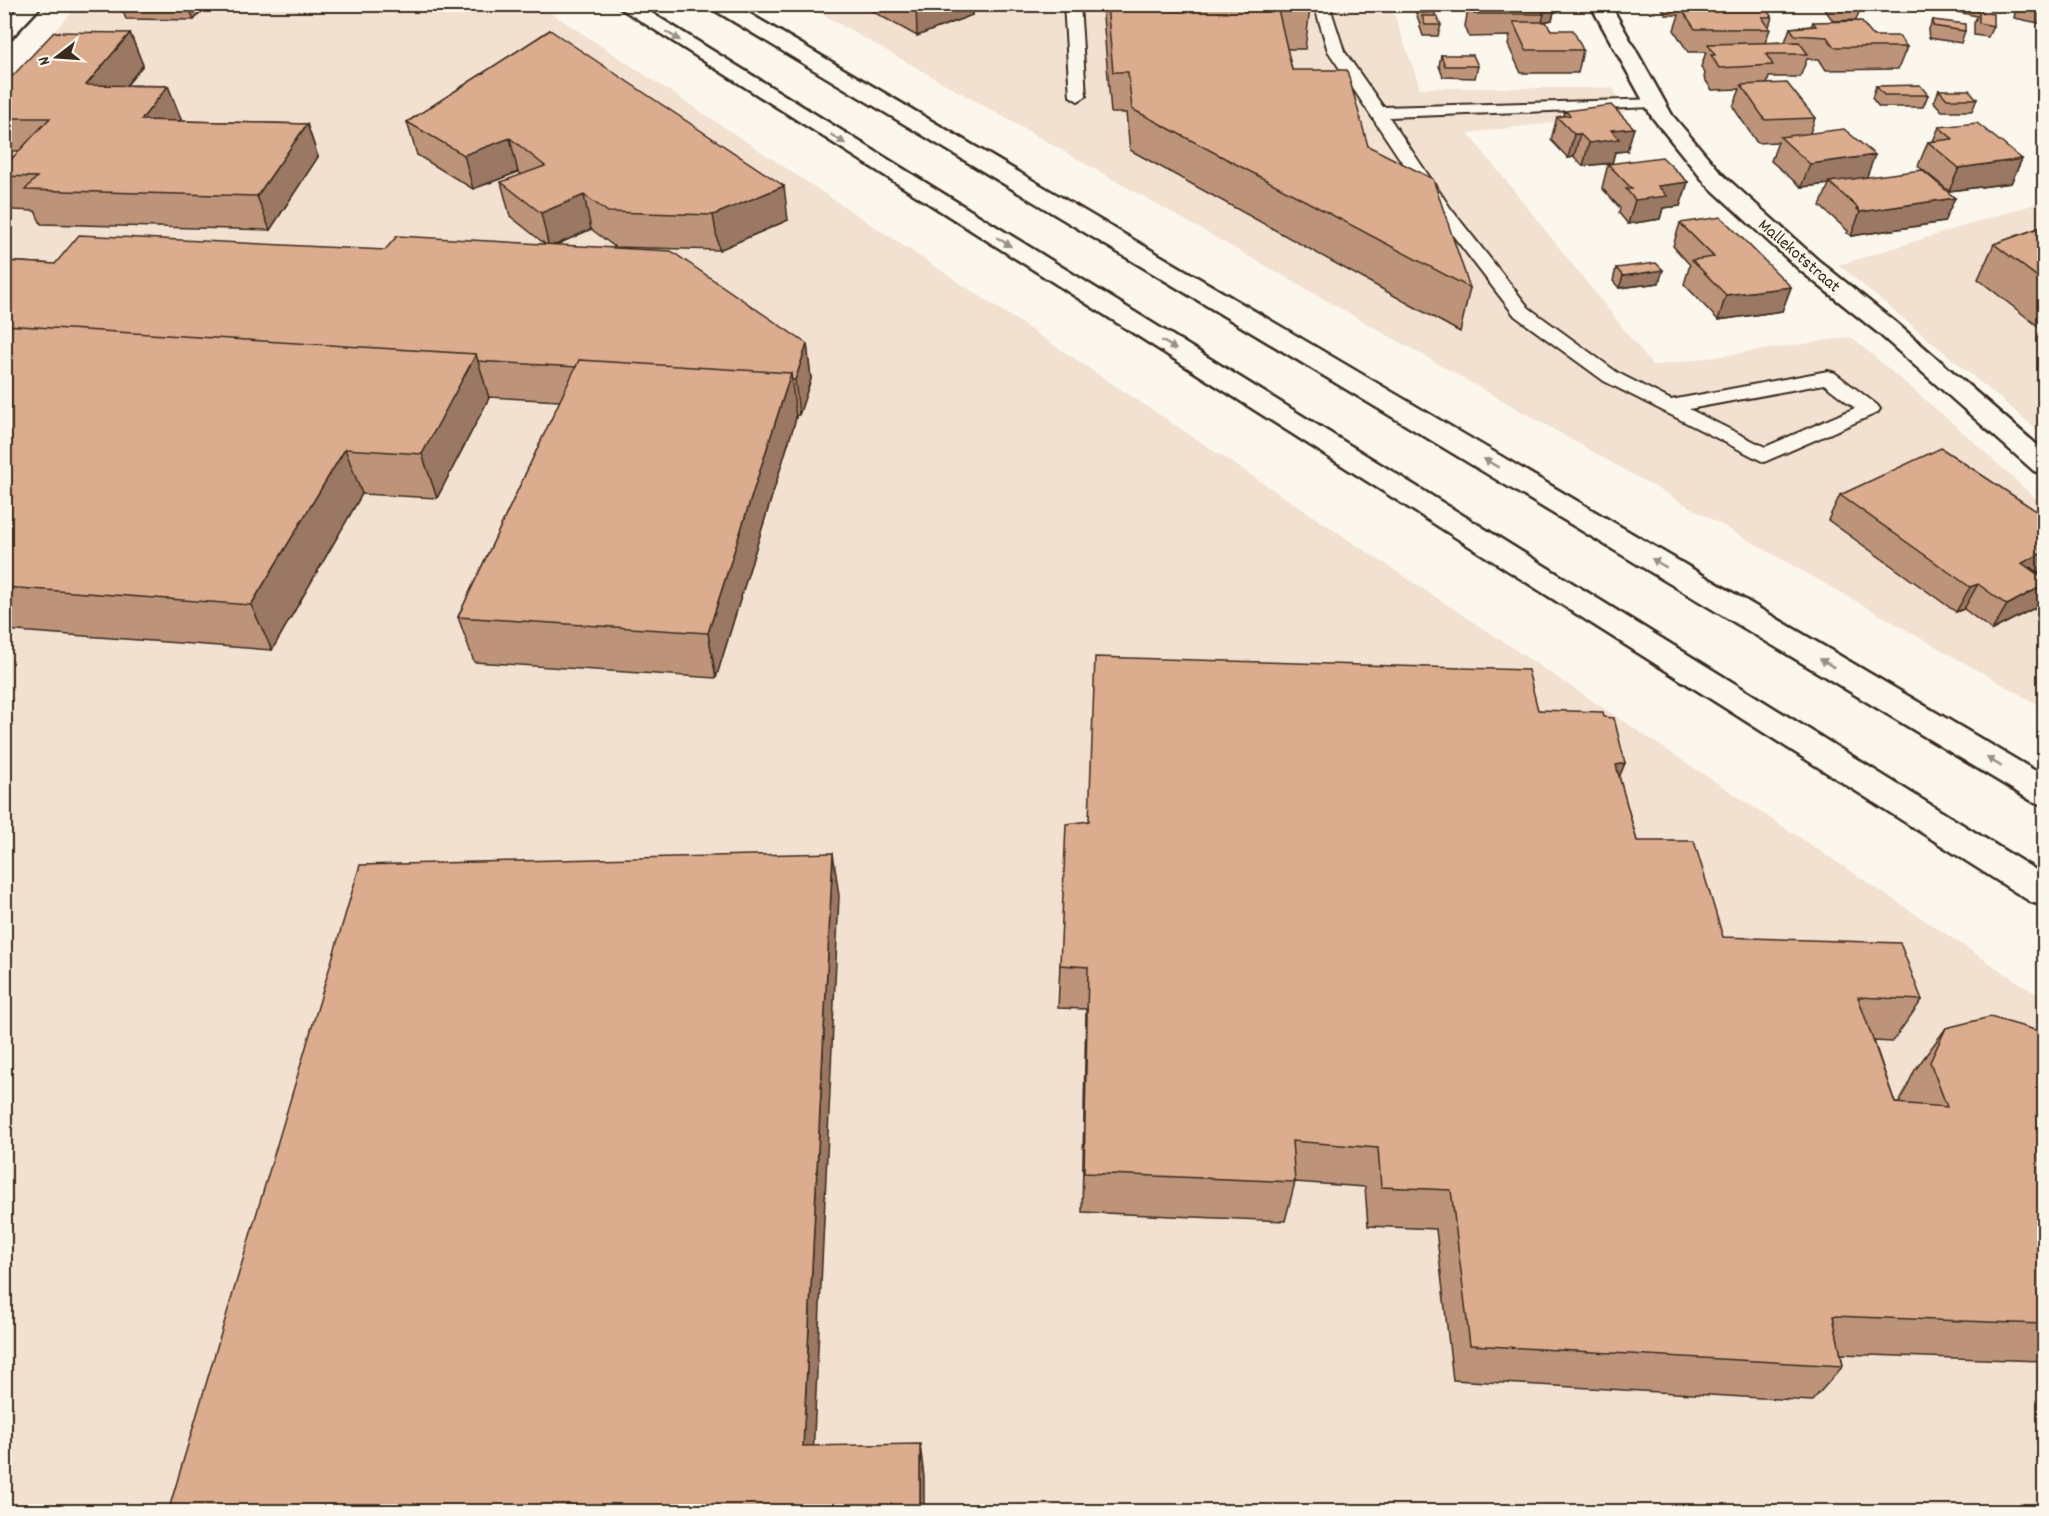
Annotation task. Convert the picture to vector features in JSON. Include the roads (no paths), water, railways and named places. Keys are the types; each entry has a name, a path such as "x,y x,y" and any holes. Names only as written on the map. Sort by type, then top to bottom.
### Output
{"main road":[{"path":"4,34 34,4"},
{"path":"623,4 2044,892"},
{"path":"718,4 2044,792"},
{"name":"Mallekotstraat","path":"1600,4 1663,117 1714,179 1810,266 1886,327 2044,465"}],"lane":[{"path":"1072,4 1078,96"},
{"path":"1321,4 1336,51 1444,212 1522,312 1611,377 1668,407 1764,455 1870,409 1828,377 1668,407"},
{"path":"1378,112 1654,102"}]}
